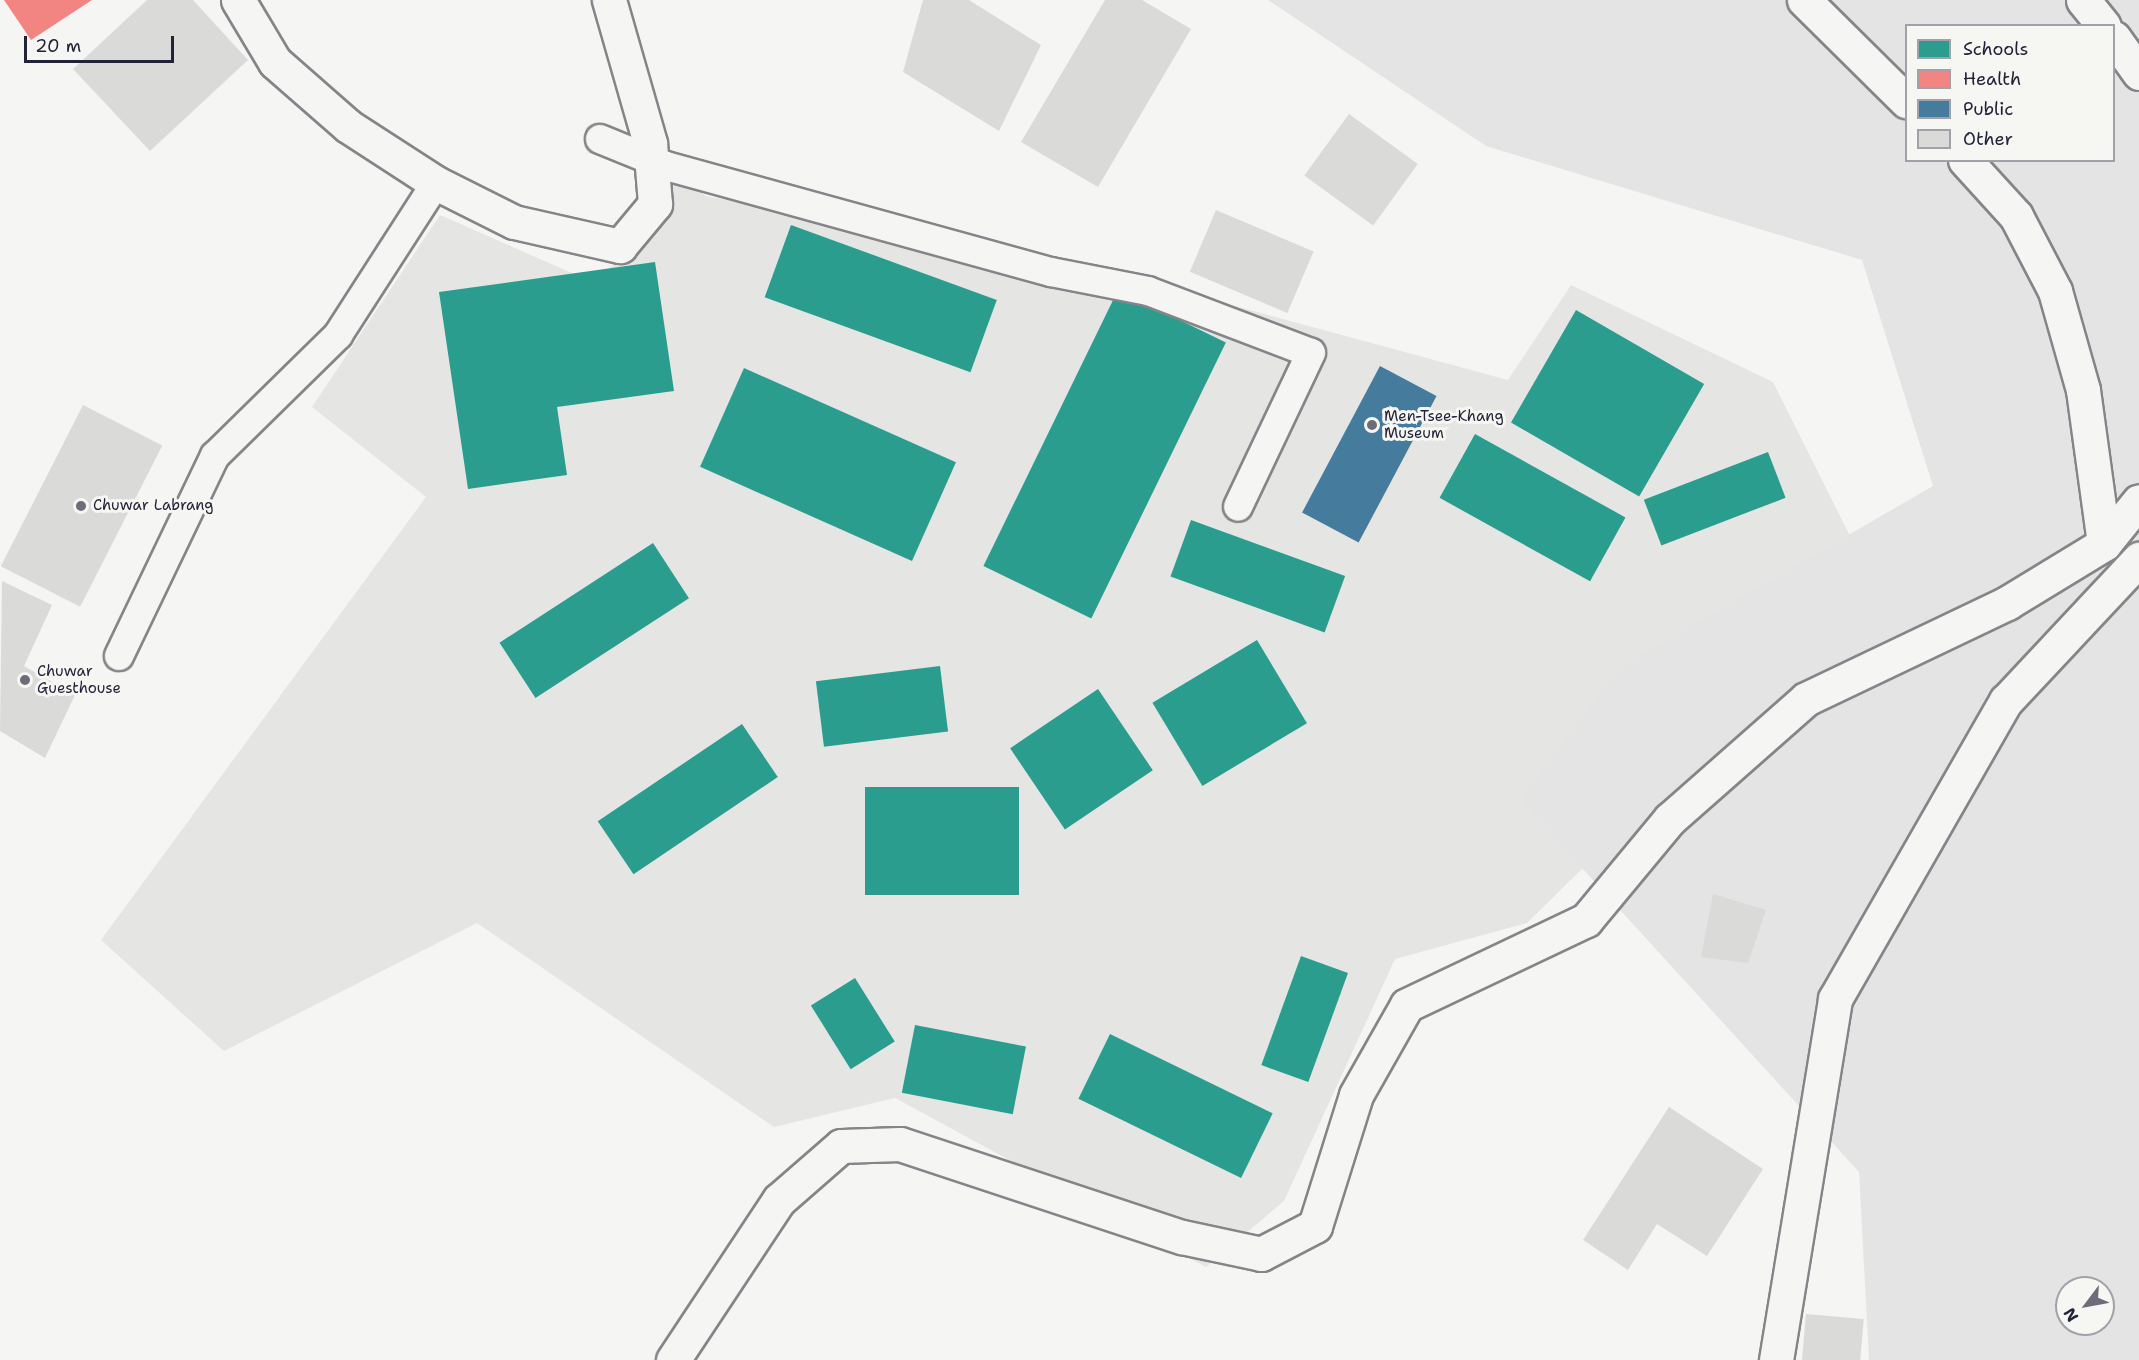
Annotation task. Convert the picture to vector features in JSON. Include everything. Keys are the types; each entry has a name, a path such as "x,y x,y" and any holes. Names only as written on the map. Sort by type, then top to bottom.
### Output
{"street":[{"path":"238,0 275,62 348,126 436,183 514,222 620,246 655,204 651,160 609,0"},
{"path":"1804,0 1905,101"},
{"path":"2083,0 2102,24"},
{"path":"2115,40 2139,73"},
{"path":"1967,162 2016,216 2055,291 2082,390 2104,544"},
{"path":"673,1360 779,1200 841,1146 900,1144 1182,1237 1261,1254 1315,1227 1356,1095 1407,1005 1586,920 1670,819 1806,699 2007,603 2104,544 2139,501"},
{"path":"1776,1360 1835,999 2006,701 2139,559"}],"lane":[{"path":"600,139 651,160 1051,272 1148,291 1311,353 1238,507"},
{"path":"119,657 215,456 338,335 436,183"}],"shaded area":[{"path":"1268,0 2139,0 2139,1360 1869,1360 1859,1172 1520,800 1620,667 1933,486 1862,260 1486,146"},
{"path":"666,166 706,196 1113,273 1508,380 1571,285 1773,382 1888,612 1708,745 1527,923 1395,959 1284,1201 1206,1267 895,1098 774,1127 477,923 224,1051 101,940 426,497 312,407 440,215 590,281 651,239"}],"building: Schools":[{"path":"791,225 997,300 970,372 765,297"},
{"path":"655,262 674,391 557,407 567,475 468,489 439,292"},
{"path":"1118,290 1226,343 1091,619 983,566"},
{"path":"1576,310 1704,384 1639,497 1511,423"},
{"path":"744,368 956,462 912,561 700,467"},
{"path":"1475,434 1625,517 1590,581 1440,498"},
{"path":"1768,452 1786,498 1661,545 1644,500"},
{"path":"1191,520 1345,576 1325,632 1170,576"},
{"path":"653,543 689,598 535,698 500,643"},
{"path":"1257,640 1307,723 1202,786 1152,703"},
{"path":"940,666 948,732 824,747 816,681"},
{"path":"1098,689 1153,770 1065,830 1010,748"},
{"path":"742,724 778,777 634,874 598,821"},
{"path":"865,787 1019,787 1019,895 865,895"},
{"path":"1301,956 1348,973 1308,1082 1261,1065"},
{"path":"855,978 895,1042 851,1069 811,1006"},
{"path":"915,1025 1026,1047 1013,1114 902,1093"},
{"path":"1110,1034 1273,1113 1241,1178 1078,1099"}],"building: Health":[{"path":"4,0 92,0 31,40"}],"building: Public":[{"path":"1380,366 1437,396 1359,543 1302,513"}],"building: Other":[{"path":"147,0 193,0 248,60 150,151 73,69"},
{"path":"923,0 969,0 1041,45 999,131 903,72"},
{"path":"1105,0 1142,0 1191,29 1098,187 1021,142"},
{"path":"1349,114 1418,164 1373,225 1304,175"},
{"path":"1216,210 1314,251 1287,313 1190,272"},
{"name":"Chuwar Labrang","path":"83,405 162,445 80,607 1,566"},
{"name":"Chuwar Guesthouse","path":"2,581 52,605 24,666 75,695 45,758 0,731"},
{"path":"1713,894 1766,910 1748,963 1701,957"},
{"path":"1669,1107 1763,1169 1707,1256 1657,1224 1628,1270 1583,1240"},
{"path":"1806,1314 1864,1319 1860,1360 1802,1360"}],"place":[{"name":"Men-Tsee-Khang Museum","path":"1372,425"},
{"name":"Chuwar Labrang","path":"81,506"},
{"name":"Chuwar Guesthouse","path":"25,680"}]}
